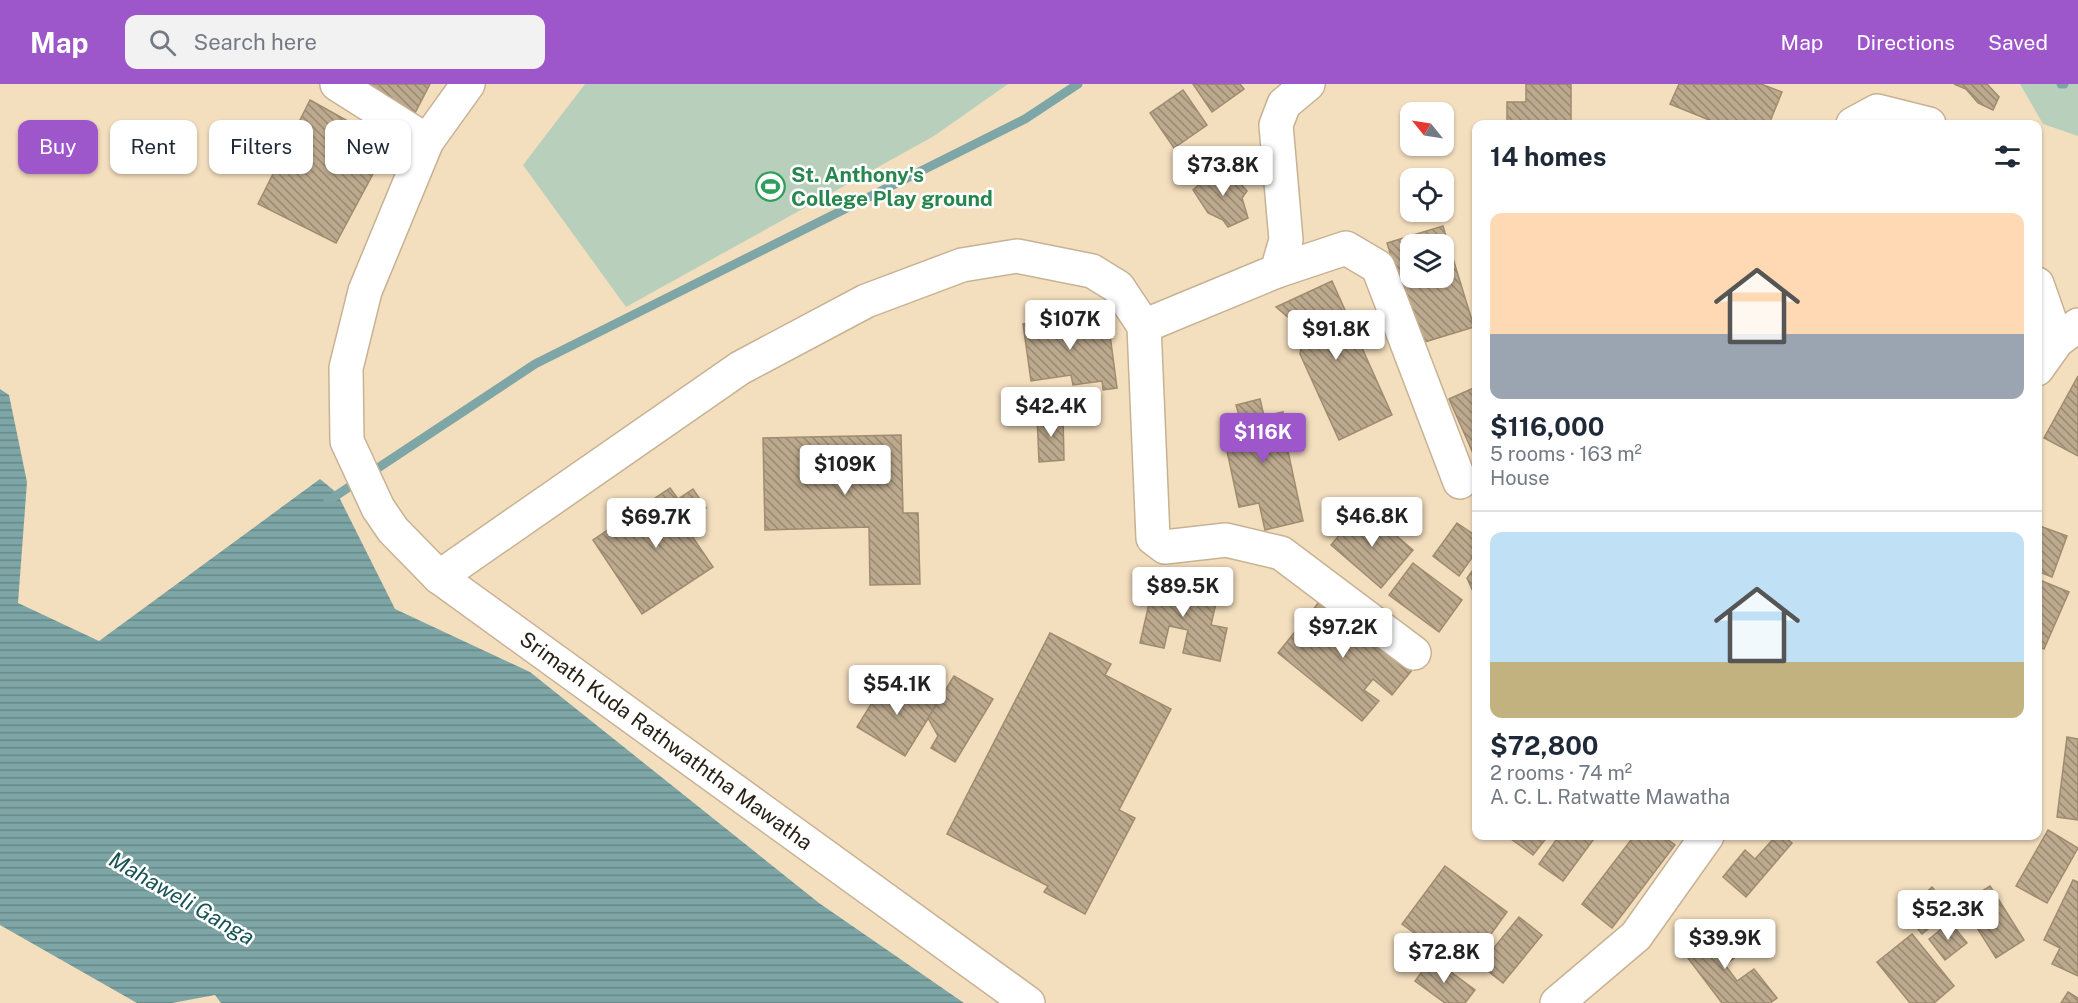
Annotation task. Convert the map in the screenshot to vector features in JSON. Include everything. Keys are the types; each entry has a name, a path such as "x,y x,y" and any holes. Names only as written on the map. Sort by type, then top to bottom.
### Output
{"street":[{"path":"337,84 427,141 468,84"},
{"path":"1277,271 1286,240 1276,125 1284,104 1308,84"},
{"path":"1860,120 1877,111 1913,120"},
{"name":"Srimath Kuda Rathwaththa Mawatha","path":"427,141 365,291 346,368 347,441 378,508 393,530 439,578 1028,1003"},
{"path":"1144,326 1277,271 1346,248 1378,267 1460,482"},
{"path":"439,578 740,368 866,301 962,265 1017,256 1092,271 1118,287 1144,326 1153,538 1165,547 1226,540 1281,553 1414,653"},
{"path":"2042,292 2068,333 2042,363"},
{"path":"1557,1003 1636,936 1704,840"}],"green space":[{"name":"St. Anthony's College Play ground","path":"585,84 1008,84 934,136 626,307 523,165"},
{"path":"2020,84 2078,84 2078,136 2043,124"}],"water":[{"name":"Mahaweli Ganga","path":"0,389 9,395 27,482 18,603 99,641 320,479 337,493 395,609 530,672 819,903 964,1003 221,1003 215,995 172,1003 137,1003 0,925"}],"building":[{"path":"363,84 430,84 415,113"},
{"path":"1193,84 1240,84 1244,89 1212,112"},
{"path":"1526,84 1571,84 1571,120 1507,120 1507,102 1526,102"},
{"path":"1679,84 1761,84 1782,92 1771,120 1709,120 1670,104"},
{"path":"1954,84 1987,84 1999,97 1993,110 1978,103 1966,89"},
{"path":"1183,90 1207,125 1174,148 1150,113"},
{"path":"310,100 346,120 325,120 325,174 373,174 336,243 258,204 273,174 313,174 313,120 300,120"},
{"path":"1223,164 1247,191 1242,198 1248,218 1228,227 1223,220 1208,213 1193,190"},
{"path":"1443,226 1445,234 1417,234"},
{"path":"1400,239 1400,285 1387,243"},
{"path":"1454,262 1472,320 1472,328 1418,344 1401,288 1454,288"},
{"path":"1332,281 1392,415 1339,440 1300,354 1302,341 1290,319 1276,307"},
{"path":"1090,315 1092,329 1109,327 1117,388 1103,390 1102,381 1073,385 1071,375 1031,381 1023,324"},
{"path":"2078,376 2078,456 2044,438"},
{"path":"1472,389 1472,451 1449,399"},
{"path":"1260,399 1264,416 1283,412 1283,427 1297,424 1300,438 1286,442 1303,521 1265,530 1259,503 1239,507 1221,423 1240,418 1236,405"},
{"path":"1063,415 1064,460 1039,462 1037,416"},
{"path":"901,435 903,513 918,513 920,584 870,585 869,527 765,530 763,438"},
{"path":"670,488 678,499 693,489 706,508 683,523 713,567 642,614 593,540"},
{"path":"1363,507 1413,550 1381,588 1331,545"},
{"path":"1457,523 1472,533 1472,558 1459,576 1433,556"},
{"path":"2042,527 2067,536 2052,577 2042,573"},
{"path":"1413,563 1462,600 1439,632 1389,595"},
{"path":"1157,569 1185,575 1179,598 1193,600 1199,590 1218,594 1211,625 1227,628 1220,661 1183,653 1188,630 1169,626 1164,648 1140,643"},
{"path":"1472,571 1472,589 1467,578"},
{"path":"2042,581 2069,592 2044,649 2042,648"},
{"path":"1323,597 1412,670 1392,695 1373,679 1364,690 1379,701 1362,721 1278,653"},
{"path":"1050,633 1111,664 1105,675 1171,709 1119,810 1135,818 1085,914 1044,892 1048,886 947,834"},
{"path":"889,675 937,704 905,756 857,727"},
{"path":"954,676 993,699 955,762 931,748 938,736 928,718"},
{"path":"2067,737 2078,739 2078,820 2057,817"},
{"path":"2048,830 2078,848 2047,903 2016,886"},
{"path":"1512,840 1545,840 1533,855"},
{"path":"1556,840 1593,840 1563,881 1539,864"},
{"path":"1631,840 1668,840 1675,845 1612,928 1582,904"},
{"path":"1772,840 1789,840 1792,843 1746,897 1723,877 1745,850 1755,859"},
{"path":"1445,866 1507,912 1465,970 1402,924"},
{"path":"2073,880 2078,882 2078,976 2052,964 2060,948 2044,940"},
{"path":"1990,886 2024,940 1996,958 1962,904"},
{"path":"1932,887 1951,910 1922,934 1904,912"},
{"path":"1519,917 1542,935 1503,983 1480,965"},
{"path":"1950,922 1967,943 1945,960 1929,939"},
{"path":"1714,923 1738,955 1725,965 1737,981 1754,969 1777,998 1770,1003 1722,1003 1681,949"},
{"path":"1912,934 1954,986 1934,1003 1910,1003 1877,962"},
{"path":"1432,958 1475,990 1465,1003 1445,1003 1415,981"},
{"path":"2068,992 2078,998 2078,1003 2061,1003"}],"waterway":[{"path":"328,501 535,364 1025,119 1078,84"}],"place":[{"name":"St. Anthony's College Play ground","path":"770,187"}]}
